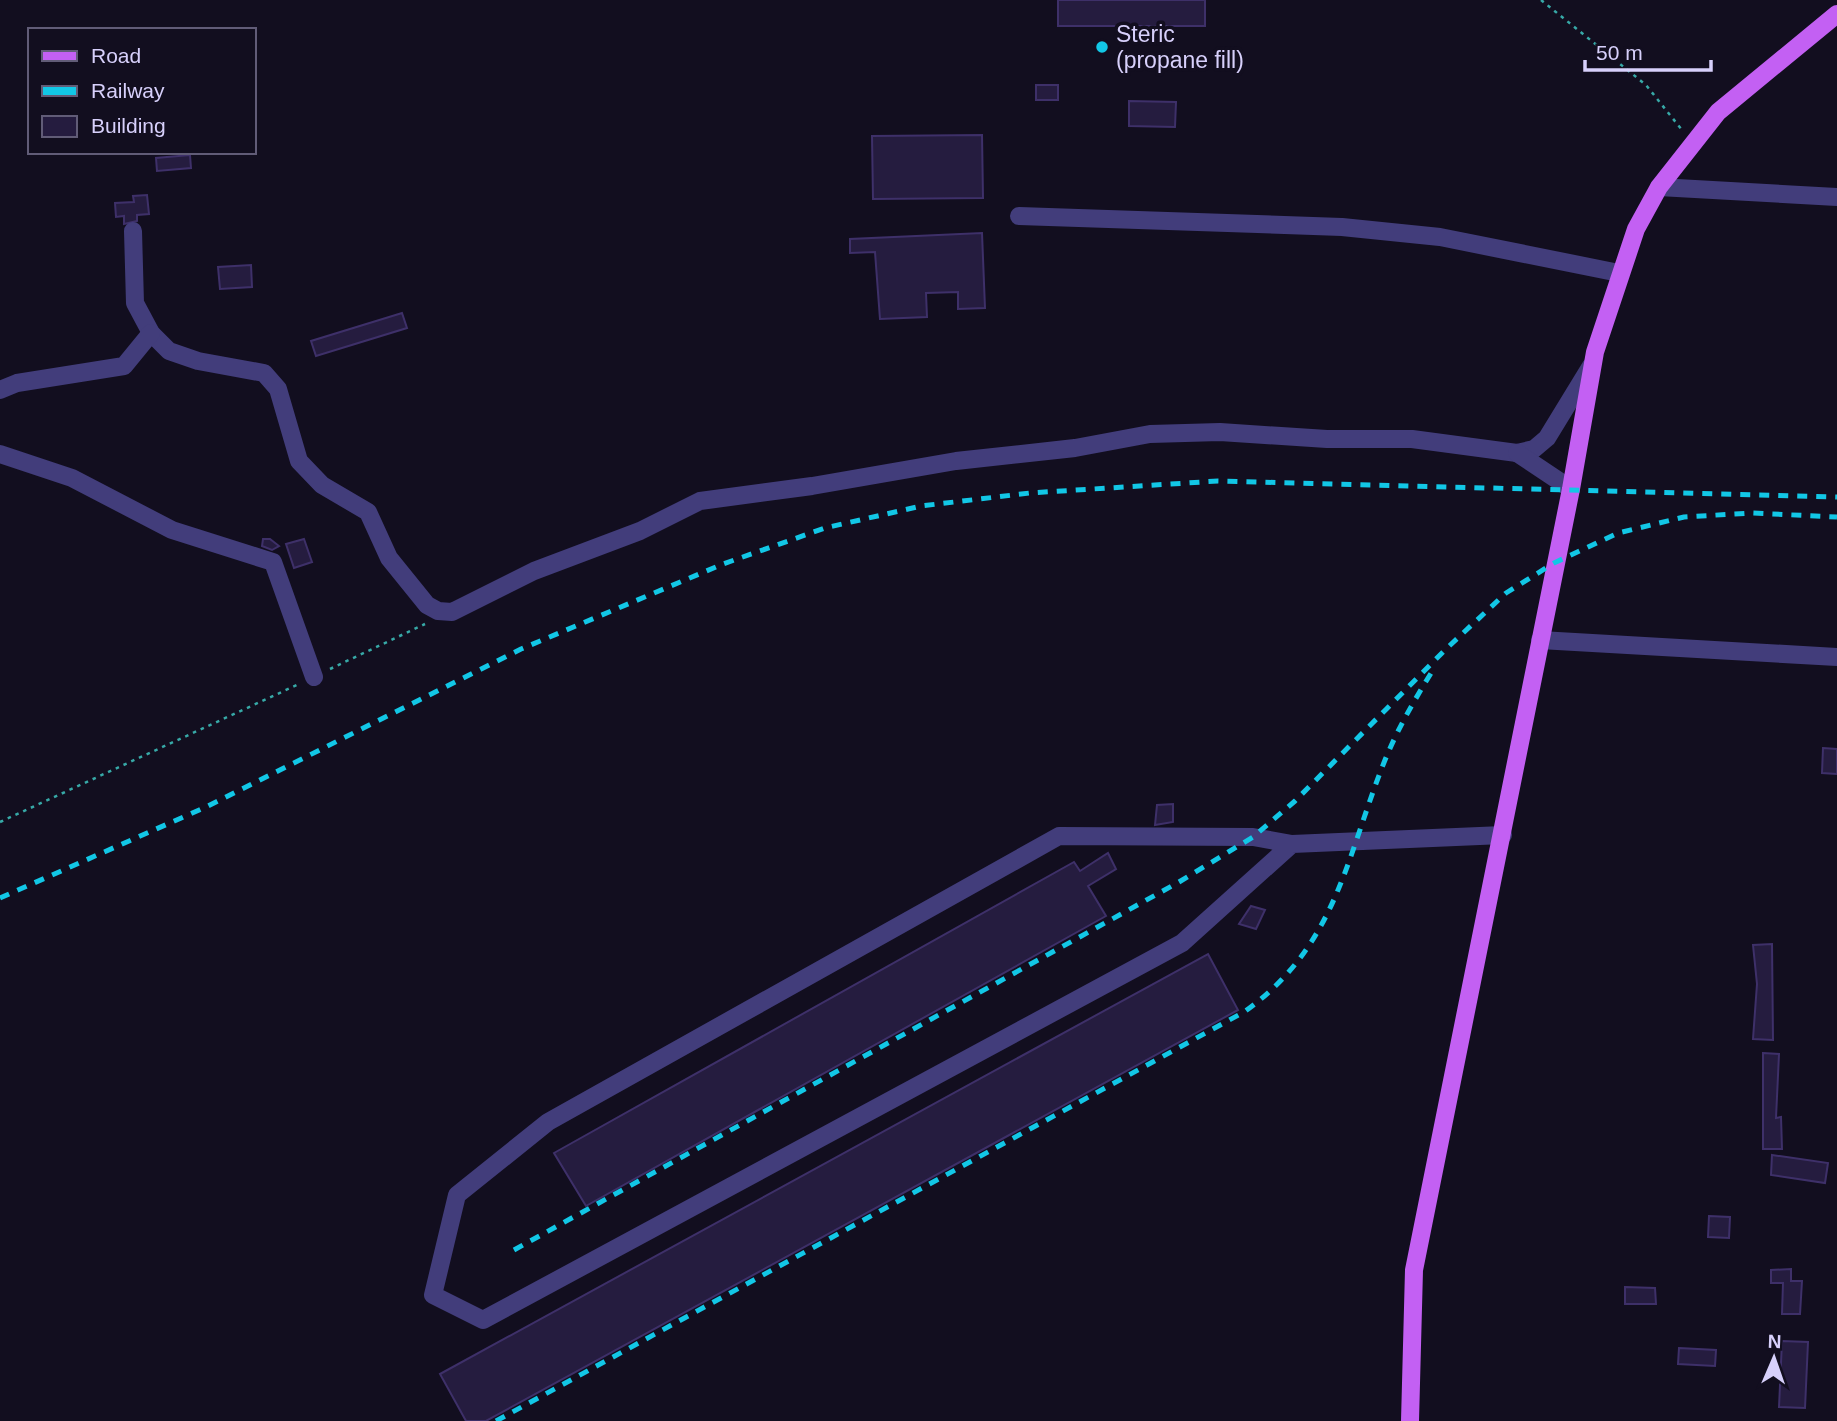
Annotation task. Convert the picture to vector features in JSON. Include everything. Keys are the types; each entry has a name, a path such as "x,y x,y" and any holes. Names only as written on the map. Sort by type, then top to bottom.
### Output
{"main road":[{"path":"1410,1421 1414,1270 1571,489 1591,366 1619,273 1636,229 1660,187 1718,112 1837,15"}],"street":[{"path":"1660,187 1837,197"},
{"path":"1019,216 1342,227 1440,237 1619,273"},
{"path":"133,231 135,303 151,333 169,351 198,361 264,373 278,389 299,461 322,485 368,512 389,558 427,605 438,611 453,612 534,571 640,531 700,501 812,486 956,461 1075,448 1150,434 1220,432 1327,439 1412,439 1517,453 1534,449 1547,438 1591,366"},
{"path":"0,390 17,383 124,366 151,333"},
{"path":"1517,453 1571,489"},
{"path":"0,454 72,478 172,530 273,562 314,677"},
{"path":"1540,640 1837,657"},
{"path":"1292,844 1182,943 483,1320 433,1295 457,1195 548,1122 1059,836 1253,837 1292,844 1503,835"}],"path":[{"path":"1541,0 1646,85 1693,145"},
{"path":"0,822 427,624"}],"building":[{"path":"1058,0 1205,0 1205,26 1058,26"},
{"path":"1036,85 1058,85 1058,100 1036,100"},
{"path":"1129,101 1176,102 1175,127 1129,126"},
{"path":"982,135 983,198 873,199 872,136"},
{"path":"190,155 191,168 157,171 156,158"},
{"path":"147,195 149,214 137,215 137,221 124,224 124,216 116,217 115,203 134,202 133,196"},
{"path":"982,233 985,308 958,309 958,292 926,293 927,317 880,319 875,252 850,253 850,239"},
{"path":"251,265 252,287 220,289 218,267"},
{"path":"402,313 407,328 316,356 311,341"},
{"path":"263,539 270,539 279,546 272,550 262,546"},
{"path":"304,539 312,562 294,568 286,544"},
{"path":"1823,748 1837,749 1837,774 1822,773"},
{"path":"1173,804 1173,822 1155,825 1157,805"},
{"path":"1108,853 1116,869 1088,886 1106,916 586,1206 554,1153 1074,862 1080,871"},
{"path":"1251,906 1265,910 1256,929 1239,924"},
{"path":"1772,944 1773,1040 1753,1039 1757,984 1753,945"},
{"path":"1208,954 1238,1010 486,1421 466,1421 440,1374"},
{"path":"1763,1053 1779,1054 1776,1118 1781,1117 1782,1149 1763,1149"},
{"path":"1772,1155 1828,1163 1825,1183 1771,1175"},
{"path":"1709,1216 1730,1217 1729,1238 1708,1237"},
{"path":"1791,1269 1791,1281 1802,1281 1800,1314 1782,1314 1783,1283 1771,1283 1771,1270"},
{"path":"1625,1287 1655,1288 1656,1304 1625,1304"},
{"path":"1782,1341 1808,1342 1805,1408 1779,1407"},
{"path":"1679,1348 1716,1350 1715,1366 1678,1364"}],"railway":[{"path":"0,898 206,807 521,649 723,564 825,528 921,506 1030,493 1218,481 1837,497"},
{"path":"514,1250 1179,882 1253,837 1295,801 1446,649 1506,593 1554,563 1618,533 1684,517 1751,513 1837,517"},
{"path":"496,1421 1244,1012 1275,986 1300,958 1319,929 1348,865 1390,748 1433,670"}],"place":[{"name":"Steric (propane fill)","path":"1102,47"}]}
